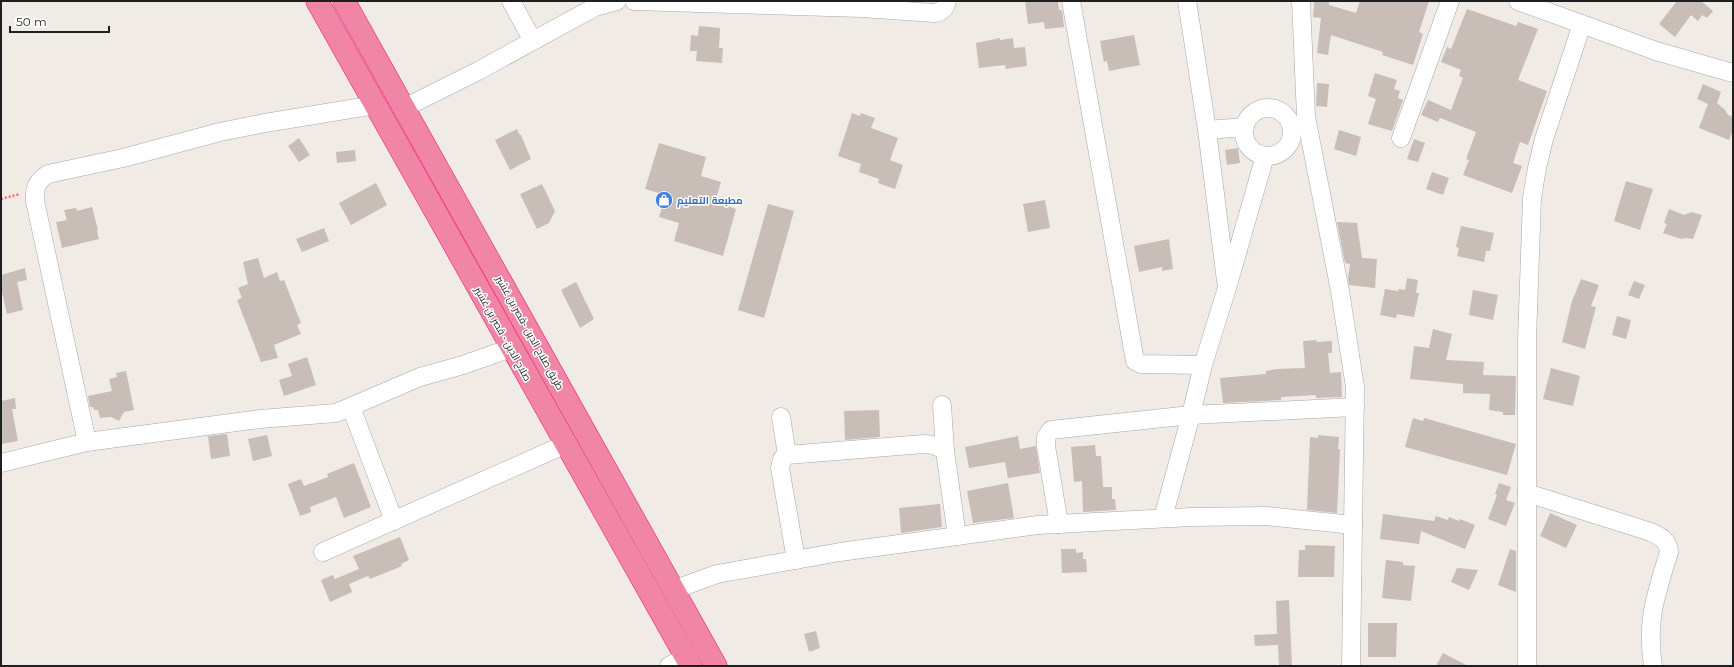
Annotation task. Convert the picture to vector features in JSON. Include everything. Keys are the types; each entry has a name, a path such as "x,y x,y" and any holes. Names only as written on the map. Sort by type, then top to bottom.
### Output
{"highway":[{"name":"صلاح الدين - قصر بن غشير","path":"317,1 566,444 682,663"},
{"name":"طريق صلاح الدين -قصر بن غشير","path":"344,1 716,666"}],"street":[{"path":"511,1 533,41"},
{"path":"404,108 595,7 617,1"},
{"path":"634,1 862,8 934,13 940,12 944,8 947,1"},
{"path":"1071,1 1135,361 1141,364 1203,365"},
{"path":"1187,1 1227,288"},
{"path":"1301,1 1298,119 1340,291 1355,387 1351,666"},
{"path":"1401,138 1450,1"},
{"path":"1518,1 1656,51 1733,73"},
{"path":"1527,666 1527,340 1532,198 1544,139 1582,24"},
{"path":"87,442 34,191 42,178 48,174 250,126 375,105"},
{"path":"1265,108 1280,111 1298,119 1288,146 1278,154 1265,156 1256,153 1249,146 1245,137 1247,120 1252,115 1265,108"},
{"path":"1206,130 1245,128"},
{"path":"1163,518 1203,365 1265,156"},
{"path":"1,463 87,442 260,419 336,413 420,376 463,365 511,348"},
{"path":"942,405 945,451 957,536"},
{"path":"351,407 394,521"},
{"path":"1059,524 1046,442 1046,437 1051,430 1191,415 1355,407"},
{"path":"781,417 787,455"},
{"path":"323,552 566,444"},
{"path":"796,560 780,468 782,459 787,455 924,444 931,444 940,447 945,451"},
{"path":"1527,493 1651,532 1662,537 1668,545 1669,552 1654,598 1651,621 1650,643 1653,666"},
{"path":"673,590 717,574 796,560 1038,525 1163,518 1266,516 1353,525"}],"path":[{"path":"1,198 34,191"}],"building":[{"path":"1025,1 1058,1 1059,10 1062,10 1064,27 1045,29 1044,22 1028,24"},
{"path":"1314,1 1329,2 1329,5 1356,13 1360,1 1429,1 1419,32 1423,34 1413,65 1382,55 1383,52 1331,35 1328,55 1317,53 1321,18 1313,17"},
{"path":"1677,1 1701,1 1713,11 1707,18 1702,15 1698,21 1691,15 1675,37 1659,24"},
{"path":"1467,9 1516,26 1518,22 1538,29 1518,80 1547,91 1528,145 1520,142 1513,163 1522,166 1512,193 1463,175 1469,160 1466,159 1476,132 1440,118 1438,122 1421,115 1428,100 1451,110 1463,78 1459,76 1461,70 1441,62 1447,47 1451,49"},
{"path":"699,26 720,28 719,48 723,48 722,63 696,61 697,51 690,51 691,35 698,36"},
{"path":"1134,35 1140,65 1109,71 1107,61 1104,62 1100,41"},
{"path":"1000,38 1000,40 1013,38 1014,48 1025,47 1027,66 1006,69 1005,65 979,68 976,43"},
{"path":"1375,73 1397,80 1394,89 1400,91 1398,98 1403,100 1392,131 1368,124 1376,99 1368,96"},
{"path":"1317,83 1329,84 1327,107 1316,106"},
{"path":"1703,84 1721,92 1717,103 1728,115 1733,117 1733,130 1729,140 1699,128 1708,104 1697,99"},
{"path":"852,113 860,116 861,113 875,118 871,128 898,138 890,160 903,165 895,189 878,183 879,179 859,172 861,164 838,156"},
{"path":"517,129 531,159 510,170 495,140"},
{"path":"1339,130 1361,137 1356,156 1334,149"},
{"path":"299,138 310,155 299,162 288,146"},
{"path":"1414,139 1425,143 1418,162 1407,159"},
{"path":"659,143 706,157 701,176 721,182 715,202 736,209 723,256 674,241 679,223 659,217 666,195 645,189"},
{"path":"1238,148 1240,163 1227,165 1225,150"},
{"path":"355,150 356,161 337,163 336,152"},
{"path":"1432,172 1449,178 1443,195 1426,189"},
{"path":"1626,181 1653,189 1640,230 1614,221"},
{"path":"376,183 387,205 351,225 339,203"},
{"path":"542,184 555,211 549,223 537,229 520,194"},
{"path":"1045,200 1050,228 1028,232 1023,204"},
{"path":"768,204 794,211 764,318 738,310"},
{"path":"92,207 99,239 62,248 56,222 67,220 64,210 76,208 77,211"},
{"path":"1669,209 1684,215 1692,212 1702,215 1693,239 1681,239 1663,233 1667,224 1664,223"},
{"path":"1337,222 1357,223 1362,258 1377,259 1375,288 1349,285 1348,279 1350,264 1345,263"},
{"path":"1461,226 1494,233 1490,251 1486,251 1484,262 1457,256 1459,248 1456,247"},
{"path":"324,228 329,241 302,252 296,239"},
{"path":"1169,239 1173,269 1162,271 1162,267 1139,272 1134,246"},
{"path":"258,258 264,278 277,272 280,281 284,280 301,323 297,325 301,334 274,345 278,358 261,362 237,300 242,298 238,288 248,284 243,262"},
{"path":"25,268 27,280 17,282 23,310 7,314 1,288 1,275"},
{"path":"1407,278 1418,280 1416,293 1419,293 1414,317 1397,314 1396,318 1380,315 1385,289 1398,291 1399,289 1405,290"},
{"path":"1581,279 1599,285 1591,306 1596,307 1585,349 1562,342 1572,301"},
{"path":"1634,281 1645,285 1639,299 1628,295"},
{"path":"576,282 594,319 580,328 561,290"},
{"path":"1473,290 1498,295 1493,320 1469,315"},
{"path":"1617,316 1631,320 1626,339 1612,335"},
{"path":"1433,329 1452,334 1446,360 1484,362 1483,375 1516,376 1515,415 1503,415 1503,412 1489,410 1490,394 1463,393 1463,384 1410,379 1414,346 1429,348"},
{"path":"1316,340 1317,342 1332,341 1332,353 1328,353 1330,373 1341,372 1342,397 1316,398 1316,395 1281,397 1281,400 1223,403 1220,378 1266,374 1266,371 1277,369 1305,368 1303,341"},
{"path":"307,357 316,385 284,396 279,380 292,376 288,364"},
{"path":"1551,368 1580,376 1573,406 1543,399"},
{"path":"126,371 134,410 124,412 119,421 111,417 100,418 98,410 94,410 93,407 90,407 88,396 112,391 109,379 117,377 116,373"},
{"path":"15,398 16,409 12,409 18,441 1,444 1,401"},
{"path":"879,410 880,437 845,440 844,411"},
{"path":"1413,418 1423,421 1424,418 1516,444 1507,475 1405,447"},
{"path":"227,434 230,456 211,459 208,436"},
{"path":"267,435 272,456 253,461 248,439"},
{"path":"1318,435 1339,437 1338,449 1340,449 1337,513 1307,510 1310,437 1318,438"},
{"path":"1018,436 1020,449 1036,446 1040,473 1008,478 1005,462 969,468 965,447"},
{"path":"1095,445 1096,456 1101,456 1103,487 1112,487 1112,499 1115,499 1116,510 1083,512 1082,481 1074,482 1071,447"},
{"path":"354,463 371,507 344,518 336,497 310,507 311,512 300,516 288,484 301,479 304,486 328,477 327,474"},
{"path":"1008,483 1014,518 973,523 967,491"},
{"path":"1499,483 1511,487 1506,500 1515,503 1506,526 1488,519 1497,495 1495,494"},
{"path":"940,504 942,527 901,533 899,508"},
{"path":"1550,513 1577,525 1566,548 1540,536"},
{"path":"1383,514 1434,521 1436,516 1448,520 1449,517 1459,521 1460,519 1475,525 1465,549 1421,531 1419,544 1380,539"},
{"path":"400,537 409,560 401,564 402,566 370,579 368,576 349,584 352,592 330,602 321,580 333,575 335,579 359,569 353,556"},
{"path":"1305,545 1335,546 1334,577 1298,577 1299,550 1305,550"},
{"path":"1061,549 1076,549 1076,553 1083,552 1083,559 1086,559 1087,572 1062,573"},
{"path":"1510,549 1516,551 1516,592 1498,585"},
{"path":"1386,560 1403,562 1403,565 1415,566 1411,601 1382,598"},
{"path":"1457,568 1478,570 1469,590 1451,582"},
{"path":"1289,600 1292,666 1279,666 1278,645 1255,646 1254,635 1277,634 1276,601"},
{"path":"1368,623 1397,623 1396,657 1368,657"},
{"path":"816,631 820,648 809,652 804,634"},
{"path":"1443,653 1468,666 1436,666"}],"place":[{"name":"مطبعة التعليم","path":"664,200"}]}
